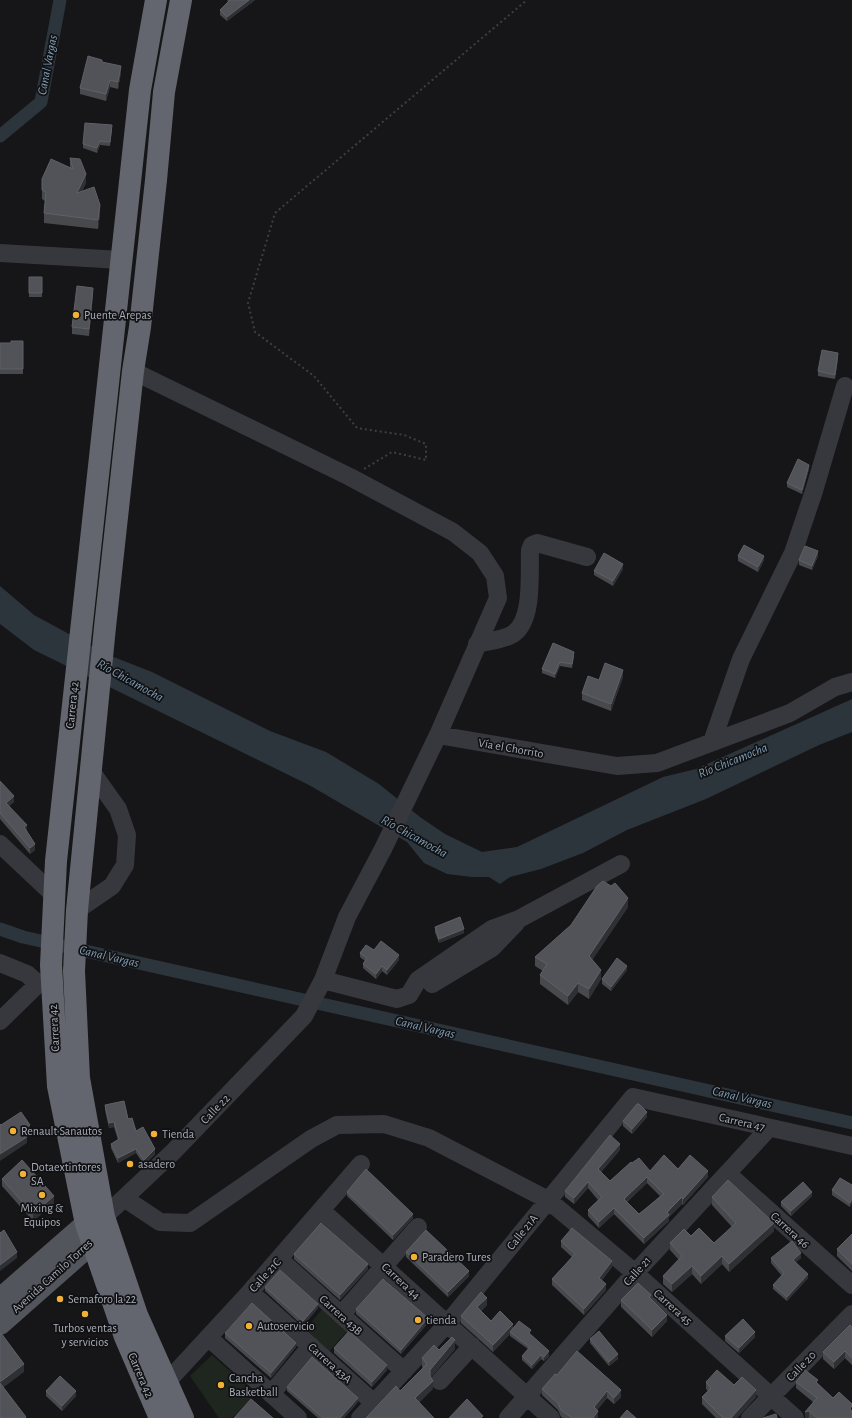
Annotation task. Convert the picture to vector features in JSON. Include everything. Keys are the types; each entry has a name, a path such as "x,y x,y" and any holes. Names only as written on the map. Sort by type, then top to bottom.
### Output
{"highway":[{"name":"Carrera 42","path":"156,0 140,90 73,696 54,895 52,932 46,976 58,1086 94,1227 125,1337 160,1418"},
{"name":"Carrera 42","path":"181,0 164,92 152,219 140,327 133,371 105,627 77,910 74,971 80,1078 94,1227 137,1315 166,1383 183,1418"}],"main road":[{"name":"Avenida Camilo Torres","path":"0,1298 94,1227"},
{"name":"Avenida Camilo Torres","path":"0,1324 94,1227"}],"street":[{"path":"0,253 121,260"},
{"path":"133,371 350,478 453,532 480,553 495,576 498,598 438,735 383,849 347,917 320,987 397,999 409,995 418,980 429,986 492,948 519,919 621,864"},
{"path":"712,742 741,659 793,554 814,491 845,386"},
{"path":"477,644 512,635 523,625 528,603 530,550 532,545 537,543 587,557"},
{"name":"Vía el Chorrito","path":"438,735 617,766 657,763 790,713 834,687 852,682"},
{"path":"77,910 112,886 125,865 127,835 118,809 91,771"},
{"path":"0,844 54,895"},
{"path":"0,963 27,974 46,976"},
{"path":"0,1021 46,976"},
{"name":"Calle 22","path":"94,1227 173,1152 304,1016 320,987"},
{"name":"Carrera 47","path":"633,1097 852,1146"},
{"name":"Calle 21A","path":"360,1418 447,1324 633,1097"},
{"name":"Carrera 45","path":"124,1198 160,1222 190,1223 310,1139 337,1125 384,1124 429,1138 548,1200 635,1273 795,1418"},
{"name":"Calle 21","path":"508,1418 635,1273 769,1128"},
{"name":"Calle 21C","path":"166,1383 250,1292 361,1164"},
{"name":"Carrera 46","path":"728,1174 852,1285"},
{"name":"Carrera 44","path":"322,1210 551,1418"},
{"path":"341,1315 418,1227"},
{"name":"Carrera 43B","path":"279,1259 404,1371"},
{"name":"Carrera 43A","path":"250,1292 374,1403"},
{"name":"Calle 20","path":"750,1418 852,1314"},
{"path":"209,1338 298,1418"},
{"path":"271,1394 311,1346"},
{"path":"440,1381 472,1346"}],"path":[{"path":"350,478 392,452 426,460 426,444 404,435 357,428 314,376 255,332 248,302 275,213 527,0"}],"shaded area":[{"path":"324,1307 349,1329 327,1354 302,1333"},
{"name":"Cancha Basketball","path":"212,1355 256,1394 232,1418 219,1418 190,1376"}],"water":[{"name":"Río Chicamocha","path":"0,586 34,615 106,654 152,672 270,731 326,752 379,784 420,817 445,834 482,852 517,847 663,777 696,769 852,699 852,732 819,745 706,799 627,830 583,853 541,869 510,877 500,884 489,877 472,877 447,874 424,863 407,842 309,785 34,650 0,624"}],"building":[{"path":"230,0 249,0 227,17 220,10"},
{"path":"88,56 102,60 102,62 121,66 118,82 110,80 106,94 80,88"},
{"path":"85,123 112,125 110,142 100,141 97,148 83,144"},
{"path":"70,158 80,159 86,174 77,193 94,187 100,205 98,220 44,213 46,192 42,190 42,179 51,159 73,169"},
{"path":"29,277 42,277 42,293 29,293"},
{"path":"77,286 93,288 89,329 72,327"},
{"path":"11,341 23,341 23,369 0,369 0,343 11,343"},
{"path":"822,350 838,353 835,375 818,371"},
{"path":"798,459 809,465 802,490 787,483"},
{"path":"744,545 764,556 758,567 738,556"},
{"path":"805,546 818,551 812,566 799,560"},
{"path":"604,553 623,564 613,581 594,571"},
{"path":"553,643 574,652 572,664 560,662 555,674 542,669"},
{"path":"605,663 623,670 611,704 582,693 588,676 599,680"},
{"path":"0,781 14,796 6,803 27,825 24,827 35,844 30,848 0,813"},
{"path":"603,881 611,886 615,883 628,898 589,956 601,970 589,989 578,983 568,996 540,975 547,964 535,957 571,925 597,886"},
{"path":"460,917 464,929 439,939 435,927"},
{"path":"381,941 399,955 387,970 382,966 376,974 363,964 367,958 360,953 366,945 374,950"},
{"path":"617,958 627,966 611,987 602,979"},
{"path":"124,1101 128,1119 132,1118 136,1131 143,1127 155,1149 144,1160 136,1149 118,1158 111,1144 119,1139 114,1122 109,1123 105,1105"},
{"path":"637,1104 639,1104 647,1112 632,1129 623,1121"},
{"path":"21,1112 30,1125 23,1130 27,1137 0,1154 0,1124 1,1125"},
{"path":"610,1135 620,1144 598,1169 610,1181 631,1162 632,1163 639,1158 650,1171 664,1155 678,1169 690,1155 708,1171 683,1199 682,1197 667,1212 669,1215 644,1238 614,1208 599,1222 588,1210 602,1197 588,1182 574,1198 565,1191","holes":["647,1177 664,1194 639,1214 624,1199"]},
{"path":"22,1160 54,1196 33,1214 2,1179"},
{"path":"366,1169 413,1214 393,1235 347,1192"},
{"path":"840,1178 852,1185 852,1199 850,1203 832,1190"},
{"path":"728,1180 774,1223 729,1264 722,1256 701,1276 692,1266 672,1284 663,1276 682,1256 670,1243 684,1229 691,1236 699,1228 714,1243 736,1223 712,1197"},
{"path":"803,1182 812,1192 791,1211 781,1202"},
{"path":"321,1223 368,1264 340,1295 294,1254"},
{"path":"572,1228 612,1261 599,1278 606,1284 584,1309 552,1279 575,1254 561,1241"},
{"path":"4,1230 17,1252 0,1265 0,1233"},
{"path":"426,1230 469,1271 448,1292 406,1252"},
{"path":"852,1234 852,1264 837,1249"},
{"path":"792,1241 801,1253 793,1260 808,1274 787,1297 773,1285 784,1273 771,1258"},
{"path":"280,1270 318,1304 303,1321 265,1287"},
{"path":"383,1279 428,1318 401,1350 356,1309"},
{"path":"638,1283 651,1295 649,1297 667,1315 652,1330 621,1300"},
{"path":"481,1292 487,1298 477,1307 491,1321 500,1311 513,1324 493,1345 461,1316"},
{"path":"252,1303 296,1343 271,1373 225,1333"},
{"path":"743,1319 755,1332 739,1348 725,1336"},
{"path":"519,1321 531,1330 529,1333 549,1351 544,1357 541,1355 532,1365 522,1356 530,1347 510,1332"},
{"path":"850,1325 852,1327 852,1358 845,1351 834,1362 823,1352"},
{"path":"349,1331 387,1365 372,1382 334,1348"},
{"path":"599,1331 618,1354 609,1362 590,1339"},
{"path":"1,1333 24,1364 0,1382 0,1334"},
{"path":"452,1337 455,1340 430,1370 430,1376 433,1381 415,1398 434,1418 366,1418 396,1386 400,1391 427,1364 422,1358 434,1345 439,1350"},
{"path":"577,1351 621,1390 614,1398 607,1391 594,1407 598,1411 593,1418 572,1418 561,1410 558,1403 542,1389 555,1374 557,1375"},
{"path":"312,1357 358,1398 340,1418 323,1418 287,1387"},
{"path":"717,1370 734,1385 742,1377 756,1390 731,1418 723,1418 702,1397 711,1388 706,1382"},
{"path":"805,1370 818,1380 816,1382 833,1398 839,1392 852,1404 850,1409 852,1411 852,1418 817,1418 809,1411 805,1412 817,1398 796,1382"},
{"path":"60,1376 76,1391 62,1406 46,1391"},
{"path":"0,1383 26,1417 25,1418 0,1417"},
{"path":"251,1399 273,1418 234,1418"},
{"path":"467,1399 483,1416 481,1418 449,1418"},
{"path":"627,1410 636,1418 620,1418"},
{"path":"776,1414 777,1418 763,1418"}],"waterway":[{"name":"Canal Vargas","path":"0,136 41,102 60,0"},
{"name":"Canal Vargas","path":"0,929 23,937 852,1123"}],"place":[{"name":"Puente Arepas","path":"76,315"},
{"name":"Renault Sanautos","path":"13,1131"},
{"name":"Tienda","path":"154,1134"},
{"name":"asadero","path":"130,1164"},
{"name":"Dotaextintores SA","path":"23,1174"},
{"name":"Mixing & Equipos","path":"42,1195"},
{"name":"Paradero Tures","path":"414,1257"},
{"name":"Semaforo la 22","path":"60,1299"},
{"name":"Turbos ventas y servicios","path":"85,1314"},
{"name":"tienda","path":"418,1320"},
{"name":"Autoservicio","path":"249,1326"},
{"name":"Cancha Basketball","path":"221,1385"}]}
